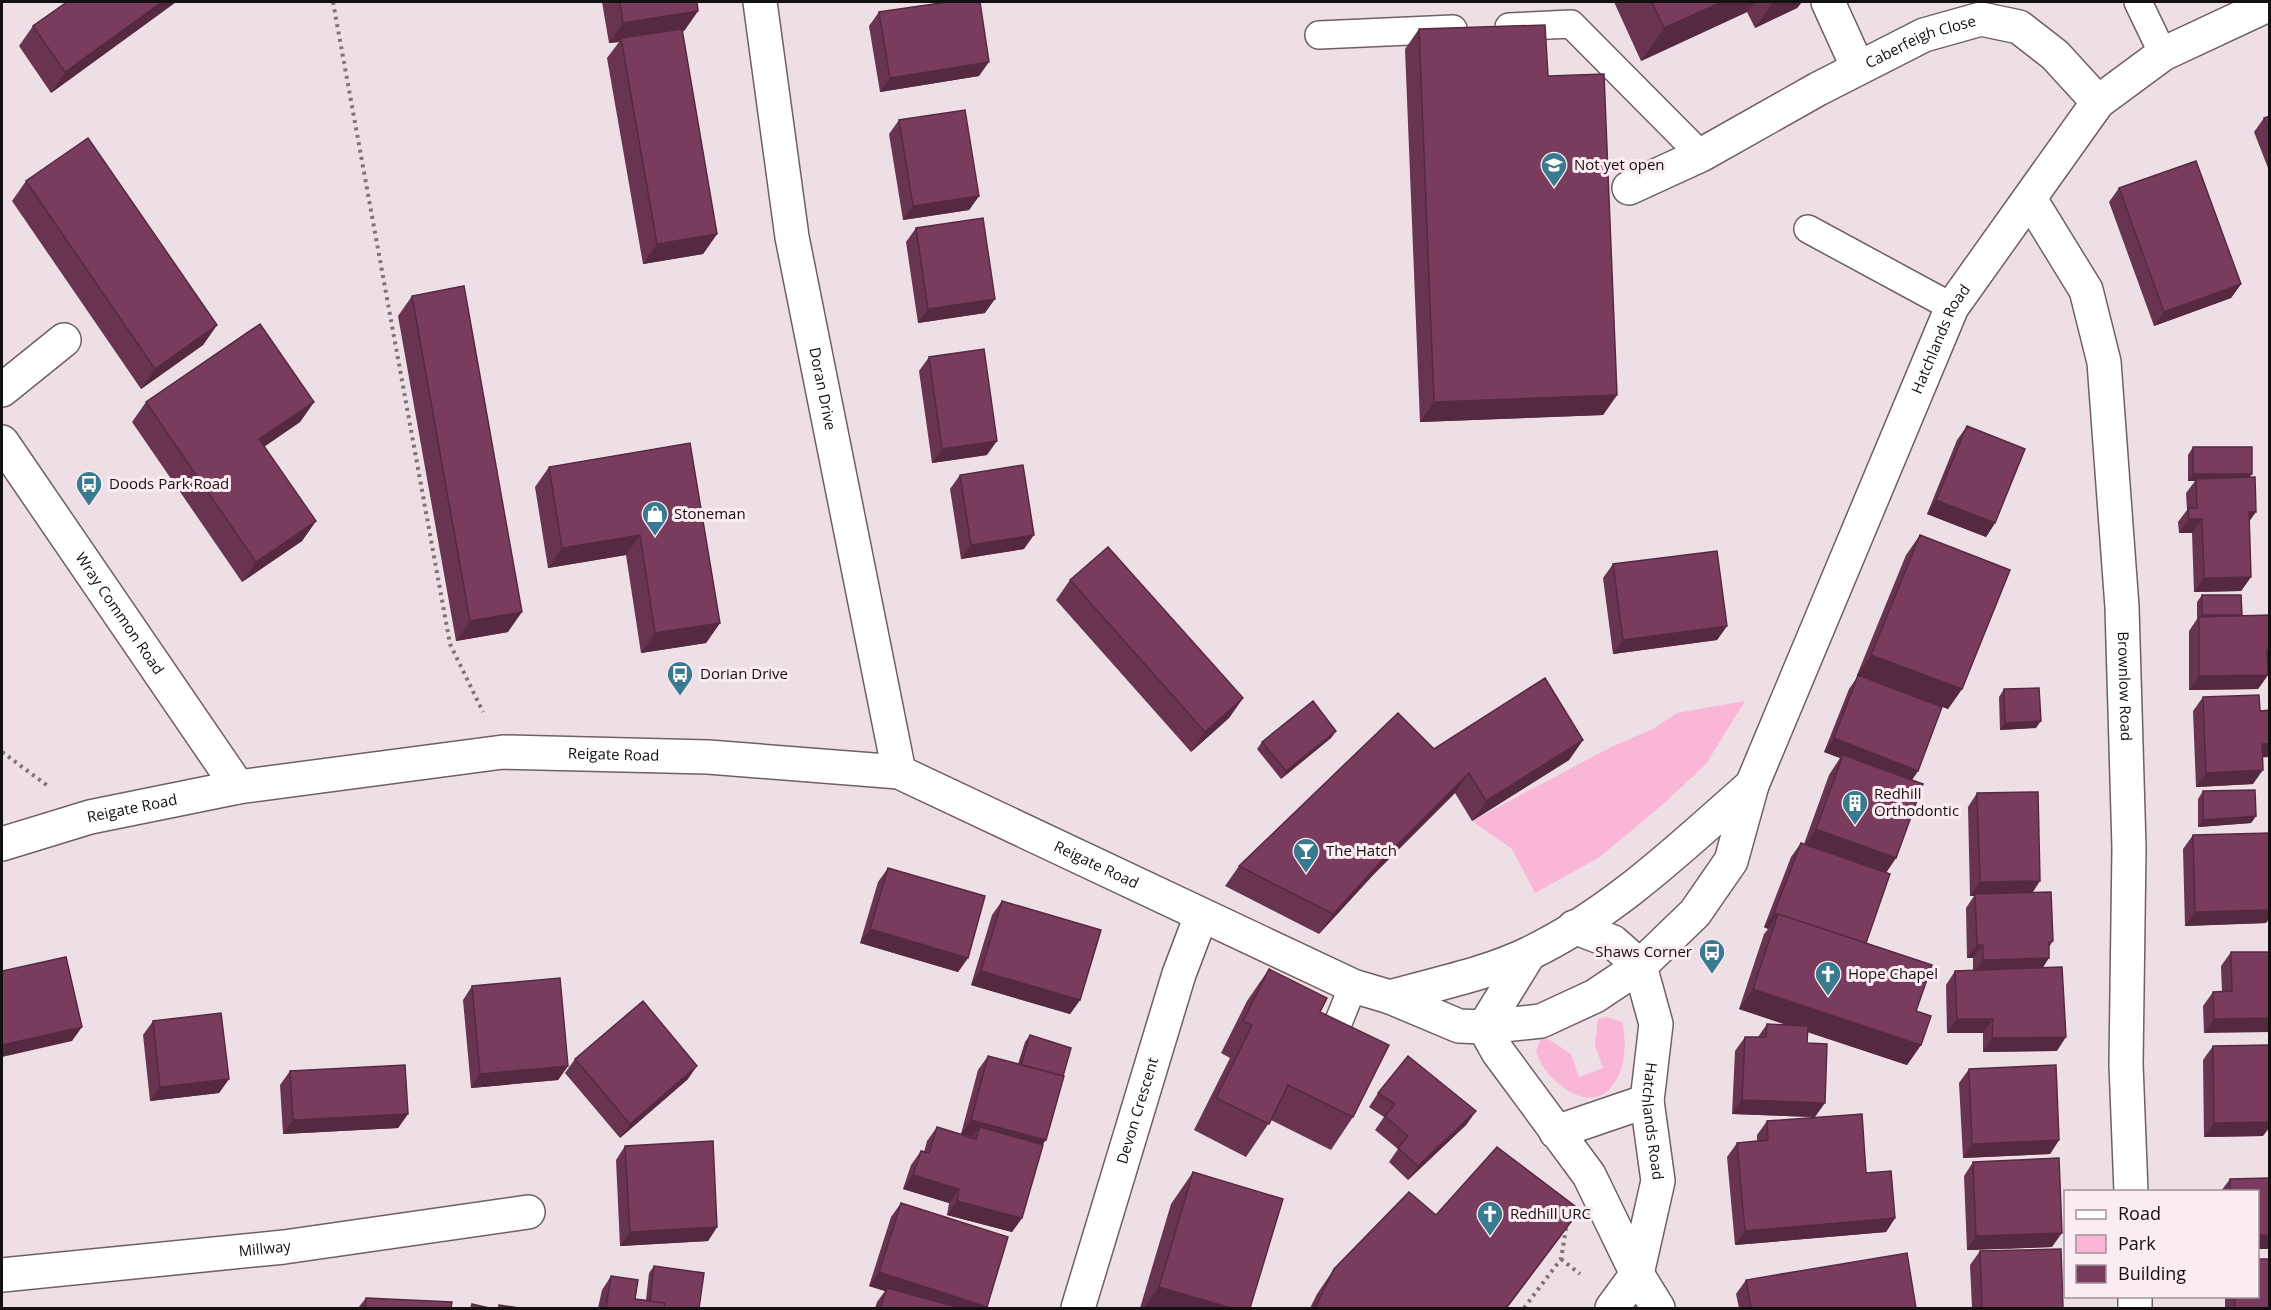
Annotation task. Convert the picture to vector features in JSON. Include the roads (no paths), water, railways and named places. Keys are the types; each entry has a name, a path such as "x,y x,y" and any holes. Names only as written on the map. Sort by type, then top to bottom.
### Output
{"main road":[{"name":"Doran Drive","path":"760,2 792,237 899,772"},
{"name":"Caberfeigh Close","path":"1828,2 1858,68"},
{"name":"Hatchlands Road","path":"1201,915 1353,986 1390,997 1459,1026 1484,1027 1541,1021 1595,996 1640,966 1695,913 1731,861 1752,785 1952,308 2098,102 2163,54 2270,4"},
{"name":"Caberfeigh Close","path":"1629,188 1701,155 1858,68 1924,35 1981,18 2019,27 2055,55 2098,102"},
{"name":"Brownlow Road","path":"2030,199 2086,290 2104,362 2122,607 2130,848 2126,1064 2131,1190"},
{"path":"2,390 64,340"},
{"name":"Wray Common Road","path":"2,442 238,787"},
{"name":"Reigate Road","path":"2,844 90,817 238,787 503,752 708,757 899,772 1201,915"},
{"name":"Hatchlands Road","path":"1390,997 1476,973 1529,954 1598,914 1642,882 1752,785"},
{"name":"Devon Crescent","path":"1078,1308 1179,974 1201,915"},
{"path":"1574,927 1613,942 1640,966"},
{"name":"Hatchlands Road","path":"1484,1027 1529,954"},
{"name":"Hatchlands Road","path":"1637,1275 1658,1180 1647,1101 1656,1024 1640,966"},
{"path":"1484,1027 1498,1052 1589,1175 1637,1275 1658,1308"},
{"path":"1556,1132 1647,1101"},
{"name":"Millway","path":"2,1275 284,1247 528,1212"},
{"path":"1612,1308 1637,1275"}],"lane":[{"path":"2139,2 2163,54"},
{"path":"1319,35 1571,24 1701,155"},
{"path":"1808,229 1952,308"},
{"path":"1328,1048 1353,986"}],"place":[{"name":"Not yet open","path":"1554,188"},
{"name":"Doods Park Road","path":"89,507"},
{"name":"Stoneman","path":"655,537"},
{"name":"Dorian Drive","path":"680,697"},
{"name":"Redhill Orthodontic","path":"1855,826"},
{"name":"The Hatch","path":"1306,874"},
{"name":"Shaws Corner","path":"1712,975"},
{"name":"Hope Chapel","path":"1828,997"},
{"name":"Redhill URC","path":"1490,1237"}]}
